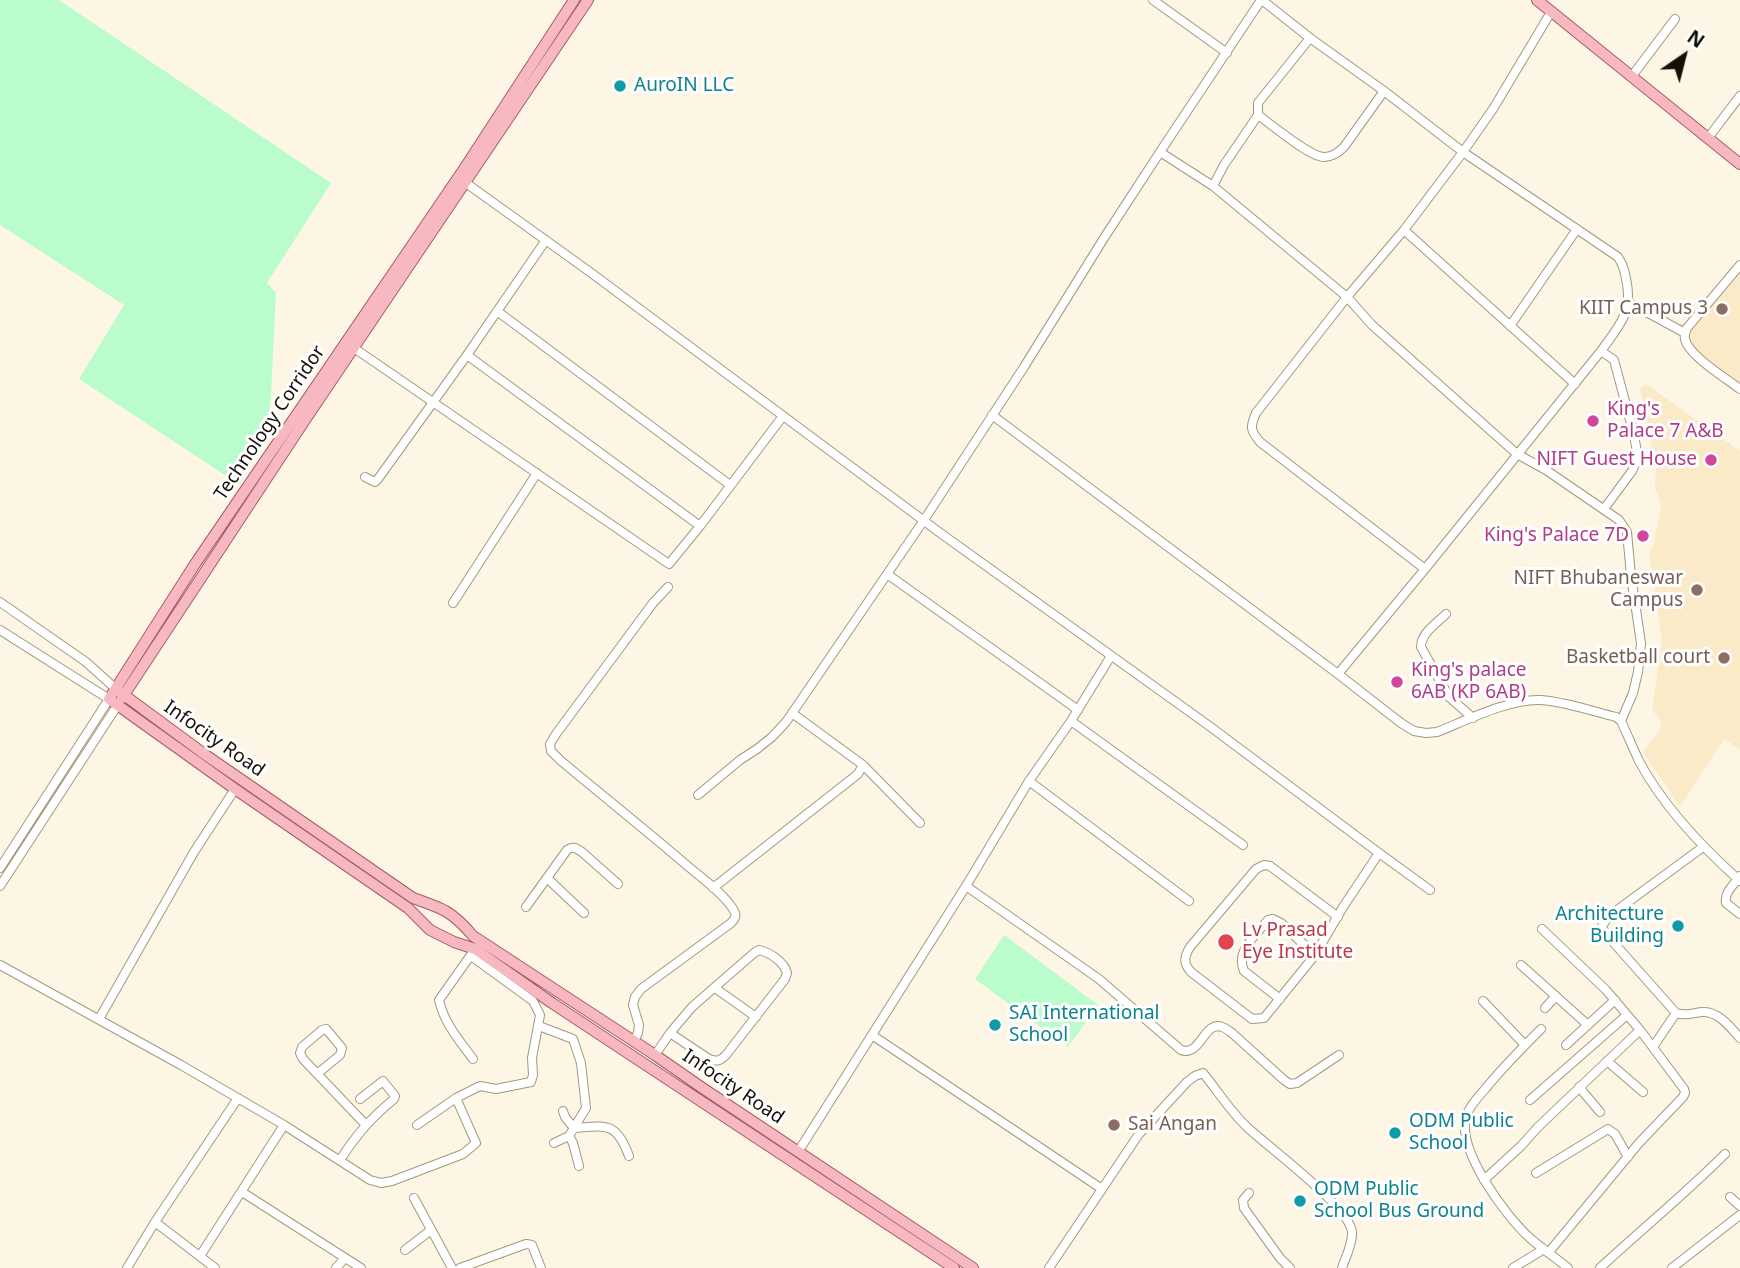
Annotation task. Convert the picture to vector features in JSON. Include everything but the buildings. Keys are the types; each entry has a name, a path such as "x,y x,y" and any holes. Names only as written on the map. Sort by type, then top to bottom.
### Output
{"main road":[{"name":"Technology Corridor","path":"120,692 195,564 371,313 573,0"},
{"path":"113,702 354,348 371,313 466,183 588,0"},
{"path":"1537,0 1740,164"},
{"name":"Infocity Road","path":"120,692 413,898 439,906 451,914 471,947 552,1003 741,1120 955,1265 973,1268"},
{"name":"Infocity Road","path":"113,702 408,908 430,930 471,947 634,1041 741,1120 798,1152 955,1265"},
{"path":"408,908 413,898"}],"street":[{"path":"1153,0 1227,53"},
{"path":"698,795 772,737 792,713 924,520 1160,152 1262,0 1463,152 1618,257 1624,265 1629,294 1623,319 1601,351 1338,674"},
{"path":"1425,569 1260,442 1252,432 1252,423 1256,413 1347,297 1404,230 1463,152 1493,109 1551,12"},
{"path":"1632,76 1675,19"},
{"path":"1213,186 1258,115 1258,103 1310,38"},
{"path":"1258,115 1309,151 1325,157 1336,154 1344,147 1384,91"},
{"path":"1708,138 1740,96"},
{"path":"1160,152 1213,186 1347,297 1372,325 1517,454 1546,470 1619,520 1627,532 1641,643 1638,672 1622,721"},
{"path":"466,183 1430,890"},
{"path":"1510,326 1577,229"},
{"path":"1404,230 1575,384"},
{"path":"365,477 375,482 378,479 546,240"},
{"path":"1740,265 1685,333 1685,340 1695,354 1740,389"},
{"path":"1628,302 1685,333"},
{"path":"497,311 730,485"},
{"path":"354,348 669,564 783,416"},
{"path":"1601,351 1614,360 1638,458 1632,471 1604,509"},
{"path":"467,355 700,526"},
{"path":"992,415 1414,731 1437,732 1511,704 1539,700 1565,704 1616,717 1622,721 1640,762 1665,800 1703,847 1739,878 1725,899 1726,903 1740,914"},
{"path":"453,603 537,473"},
{"path":"887,574 1078,710"},
{"path":"634,1041 639,1025 634,1005 635,997 735,919 736,914 713,888 638,823 560,761 551,751 550,744 645,614 668,587"},
{"name":"Infocity Road","path":"0,602 86,662 120,692"},
{"path":"1446,614 1424,635 1422,647 1449,697 1473,718"},
{"name":"Infocity Road","path":"0,630 113,702"},
{"path":"798,1152 1029,781 1071,721 1111,656"},
{"path":"0,868 113,702"},
{"path":"0,886 113,702"},
{"path":"792,713 863,765 920,823"},
{"path":"1071,721 1243,845"},
{"path":"713,888 858,774 863,765"},
{"path":"1029,781 1189,901"},
{"path":"99,1019 194,852 235,789"},
{"path":"1703,847 1609,916 1602,926 1605,933 1676,1013 1682,1015 1708,1012 1716,1015 1740,1038"},
{"path":"526,907 566,850 571,848 576,848 618,884"},
{"path":"1338,917 1264,864 1256,869 1190,947 1185,956 1185,965 1252,1019 1264,1018 1315,955 1379,853"},
{"path":"547,878 584,912"},
{"path":"966,886 1099,979 1181,1050 1191,1051 1211,1028 1222,1027 1290,1084 1297,1083 1339,1055"},
{"path":"1280,999 1244,971 1241,964 1243,950 1268,920 1273,919 1315,955"},
{"path":"1513,1268 1546,1251 1685,1093 1615,1000 1542,929"},
{"path":"417,1125 456,1098 481,1086 496,1089 531,1082 532,1058 540,1015 533,1001 471,947 439,1000 448,1025 473,1059"},
{"path":"655,1055 670,1033 692,1007 754,953 764,951 784,965 788,973 785,979 720,1060 709,1059 670,1033"},
{"path":"0,965 238,1098 370,1180 382,1183 392,1181 463,1154 476,1143 456,1098"},
{"path":"1521,965 1588,1025"},
{"path":"715,988 756,1017"},
{"path":"1545,1008 1556,996"},
{"path":"1566,1045 1615,1000"},
{"path":"1483,1001 1525,1045"},
{"path":"1653,1047 1676,1013"},
{"path":"1530,1100 1627,1015"},
{"path":"539,1026 573,1039 581,1063 586,1108 569,1136 554,1143"},
{"path":"317,1074 340,1055 342,1048 326,1029 302,1047 300,1052 303,1059 317,1074 365,1124"},
{"path":"1541,1029 1503,1066 1472,1104 1466,1115 1465,1129 1470,1150 1484,1180 1506,1212 1529,1238 1568,1268"},
{"path":"1484,1180 1640,1031"},
{"path":"872,1035 1102,1189"},
{"path":"1607,1061 1643,1092"},
{"path":"1049,1268 1139,1134 1187,1082 1203,1073 1245,1125 1308,1179 1347,1219 1352,1231 1342,1268"},
{"path":"340,1160 365,1124 395,1096 383,1081 360,1099"},
{"path":"1579,1087 1600,1112"},
{"path":"127,1268 238,1098"},
{"path":"563,1111 574,1128"},
{"path":"201,1256 284,1125"},
{"path":"574,1128 610,1128 620,1135 629,1156"},
{"path":"1536,1172 1608,1129 1615,1134 1628,1157"},
{"path":"569,1136 579,1166"},
{"path":"1600,1268 1692,1188 1725,1154"},
{"path":"242,1192 361,1268"},
{"path":"1249,1193 1243,1199 1244,1208 1290,1268"},
{"path":"1730,1197 1740,1206"},
{"path":"414,1198 452,1268"},
{"path":"1672,1268 1740,1215"},
{"path":"155,1222 215,1268"},
{"path":"405,1250 431,1230"},
{"path":"460,1268 526,1244 532,1245 541,1268"},
{"path":"336,1268 345,1258"}],"shaded area":[{"name":"KIIT Campus 3","path":"1740,265 1740,389 1695,354 1685,333"},
{"name":"NIFT Bhubaneswar Campus","path":"1646,384 1740,451 1740,750 1724,739 1680,807 1643,752 1660,730 1661,721 1652,710 1662,640 1649,552 1653,546 1661,507 1655,486 1656,469 1640,388"}],"green space":[{"path":"0,0 59,0 331,183 267,283 276,293 271,396 266,436 240,485 79,379 124,305 0,225"},
{"path":"1004,935 1098,1005 1068,1047 975,979"}],"place":[{"name":"AuroIN LLC","path":"620,86"},
{"name":"KIIT Campus 3","path":"1722,309"},
{"name":"King's Palace 7 A&B","path":"1593,421"},
{"name":"NIFT Guest House","path":"1711,460"},
{"name":"King's Palace 7D","path":"1643,536"},
{"name":"NIFT Bhubaneswar Campus","path":"1697,590"},
{"name":"Basketball court","path":"1724,658"},
{"name":"King's palace 6AB (KP 6AB)","path":"1397,682"},
{"name":"Architecture Building","path":"1678,926"},
{"name":"Lv Prasad Eye Institute","path":"1226,942"},
{"name":"SAI International School","path":"995,1025"},
{"name":"Sai Angan","path":"1114,1125"},
{"name":"ODM Public School","path":"1395,1133"},
{"name":"ODM Public School Bus Ground","path":"1300,1201"}]}
